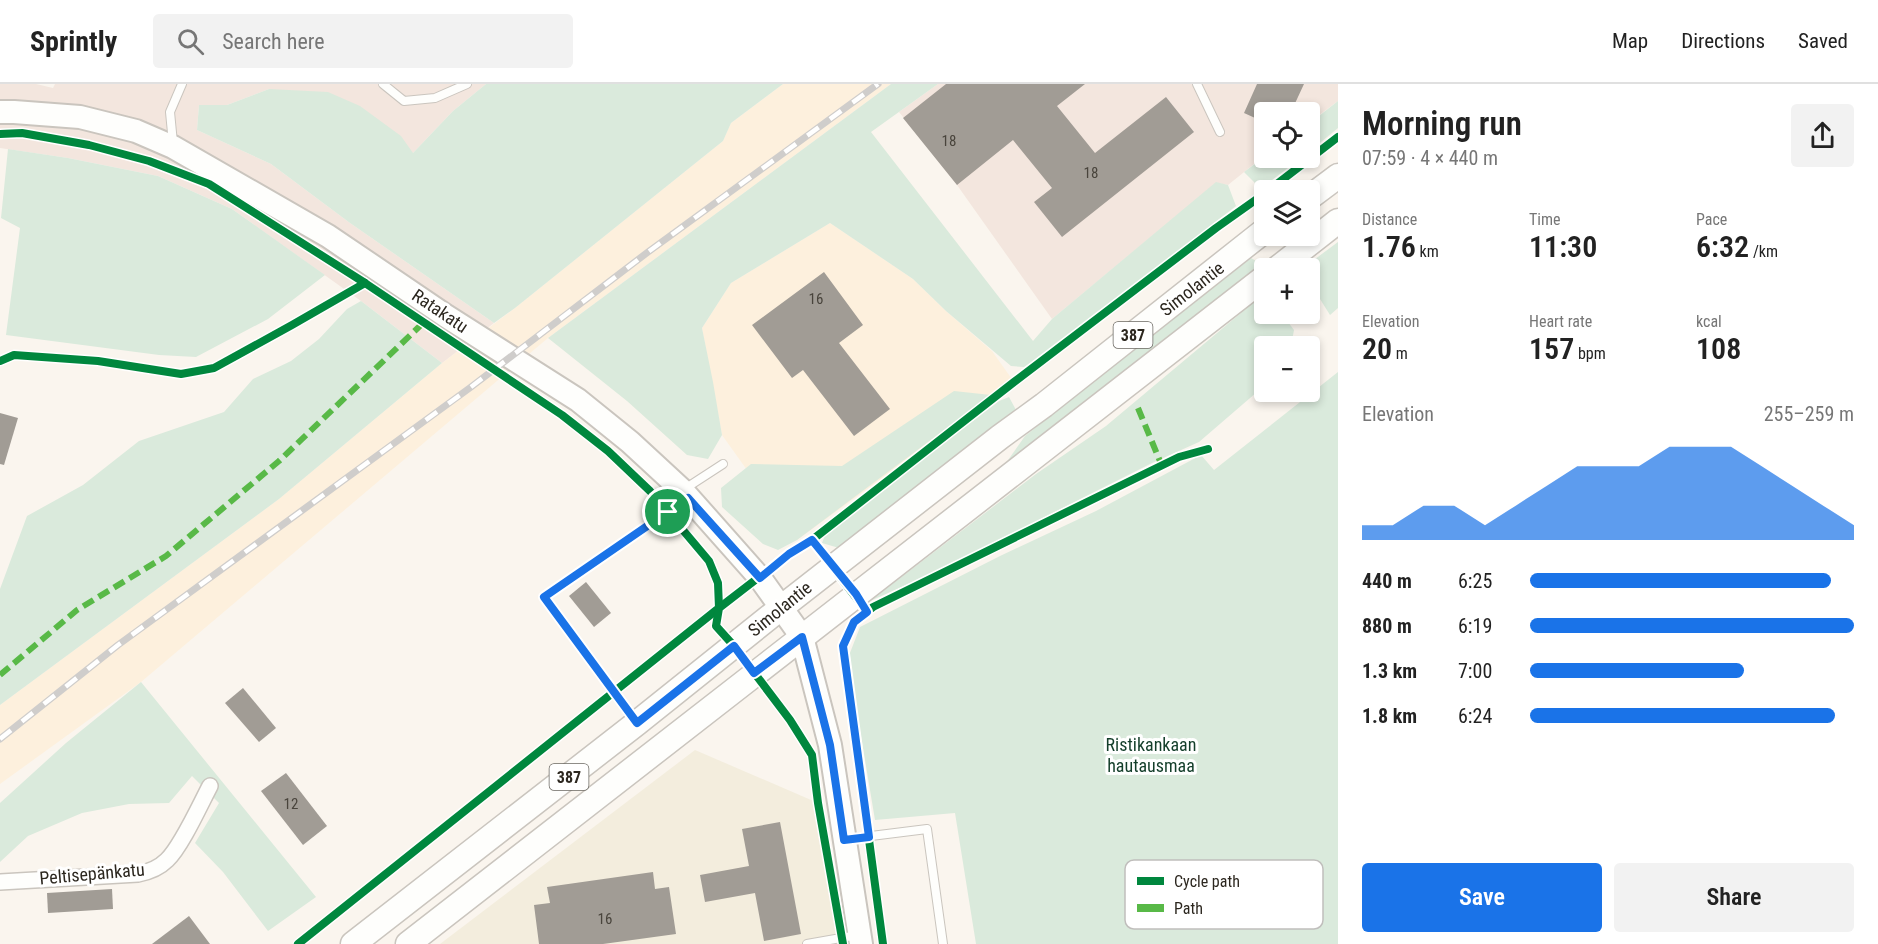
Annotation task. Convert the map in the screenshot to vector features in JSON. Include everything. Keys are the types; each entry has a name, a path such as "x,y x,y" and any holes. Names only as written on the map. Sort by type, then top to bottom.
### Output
{"main road":[{"name":"Ratakatu","path":"0,112 80,117 136,131 173,147 328,236 446,316 578,400 630,442 685,494 760,578 802,637 830,745 860,939"},
{"path":"1320,190 1338,176"},
{"path":"1291,258 1338,221"},
{"name":"Simolantie","path":"353,944 1254,239"},
{"name":"Simolantie","path":"408,944 1254,286"}],"street":[{"name":"Peltisepänkatu","path":"0,882 138,874 158,867 175,850 210,786"}],"lane":[{"path":"173,147 170,112 182,84"},
{"path":"383,84 404,101 435,98 467,84"},
{"path":"1197,84 1220,132"},
{"path":"637,723 544,597 723,464"},
{"path":"844,840 927,829 943,944"},
{"path":"807,944 860,939"}],"shaded area":[{"path":"0,84 36,84 53,88 55,84 486,84 453,111 413,153 269,89 227,105 199,105 197,130 271,164 350,223 494,323 442,363 361,301 232,209 158,176 68,158 0,148"},
{"path":"783,84 891,84 548,338 141,682 0,784 0,705 279,499 442,363 515,308 723,141 731,123"},
{"path":"938,84 1338,84 1338,101 1320,114 1320,102 1254,102 1254,164 1228,185 1216,183 1052,319 957,185 899,112"},
{"path":"830,223 913,279 992,351 1014,382 797,540 722,435 702,328 731,283"},
{"path":"695,750 818,803 842,944 440,944"}],"green space":[{"path":"486,84 783,84 731,123 723,141 494,323 350,223 271,164 197,130 199,105 227,105 269,89 328,92 360,106 401,136 413,153 453,111"},
{"path":"891,84 938,84 871,132 1033,341 1052,319 1216,182 1228,185 1236,206 1054,348 1024,367 1011,366 946,311 913,279 830,223 731,283 702,328 722,435 708,459 687,455 627,401 548,338"},
{"path":"1338,101 1338,128 1320,143 1320,115"},
{"path":"8,149 158,176 232,209 325,275 268,319 196,357 159,355 6,335 20,228 1,218"},
{"path":"1254,164 1254,168 1288,168 1272,180 1254,180 1254,182 1244,172"},
{"path":"1338,242 1338,308 1330,315 1320,299 1320,258 1316,258"},
{"path":"1251,258 1254,260 1254,272 1006,463 1025,436"},
{"path":"361,301 442,363 279,499 0,705 0,589 27,516 83,485 139,441 224,412 253,379 291,361 319,339 347,309"},
{"path":"1254,302 1254,324 1290,324 1294,330 1293,336 1254,336 1254,395 1199,442 1152,463 933,573 870,601 1036,474 1106,426"},
{"name":"Ristikankaan hautausmaa","path":"1338,372 1338,944 976,944 955,813 875,820 848,658 860,627 1000,556 1096,511 1201,455 1214,470 1300,402 1320,402 1320,386"},
{"path":"954,391 991,395 797,540 778,550 763,544 722,507 721,488 751,464 842,466"},
{"path":"1009,397 1016,410 839,548 822,543 826,533 999,401"},
{"path":"141,682 316,897 268,931 223,872 195,843 219,803 192,776 169,803 129,804 82,813 28,836 0,862 0,803 66,743"}],"building":[{"path":"946,84 1085,84 1057,106 1095,153 1166,97 1194,132 1062,237 1034,202 1052,188 1013,140 957,185 903,118"},
{"path":"1257,84 1304,84 1296,102 1254,102 1254,118 1244,113"},
{"path":"824,272 863,325 839,343 890,409 854,436 803,370 792,378 752,325"},
{"path":"0,413 18,418 4,465 0,464"},
{"path":"586,582 611,613 594,627 569,596"},
{"path":"243,688 276,728 259,742 225,703"},
{"path":"286,773 327,826 303,845 261,791"},
{"path":"780,822 801,934 764,941 755,893 705,902 700,875 749,866 742,829"},
{"path":"653,872 655,889 669,887 676,934 603,944 539,944 534,905 550,903 547,887"},
{"path":"112,889 113,909 48,913 47,893"},
{"path":"189,916 210,944 152,944"}],"railway":[{"path":"0,739 118,645 471,387 648,252 878,84"}],"marked path":[{"path":"0,675 77,610 166,556 279,461 423,323"},
{"path":"1138,408 1162,466"}],"cycle path":[{"path":"0,134 22,133 89,145 149,161 209,184 365,283 562,415 608,451 650,491 709,561 718,583 719,608 298,944"},
{"path":"1282,180 1338,137"},
{"path":"843,944 818,803 812,755 790,720 716,626 719,608 789,554 812,540 1014,382 1254,201"},
{"path":"0,361 14,355 98,361 181,374 214,368 365,283"},
{"path":"883,944 843,646 854,622 873,607 1179,457 1208,449"},
{"path":"812,540 867,612"}],"route":[{"path":"688,498 760,578 789,554 812,540 856,594 867,612 854,622 843,646 869,837 844,840 830,745 802,637 754,673 734,646 637,723 544,597 668,512 688,498"}]}
